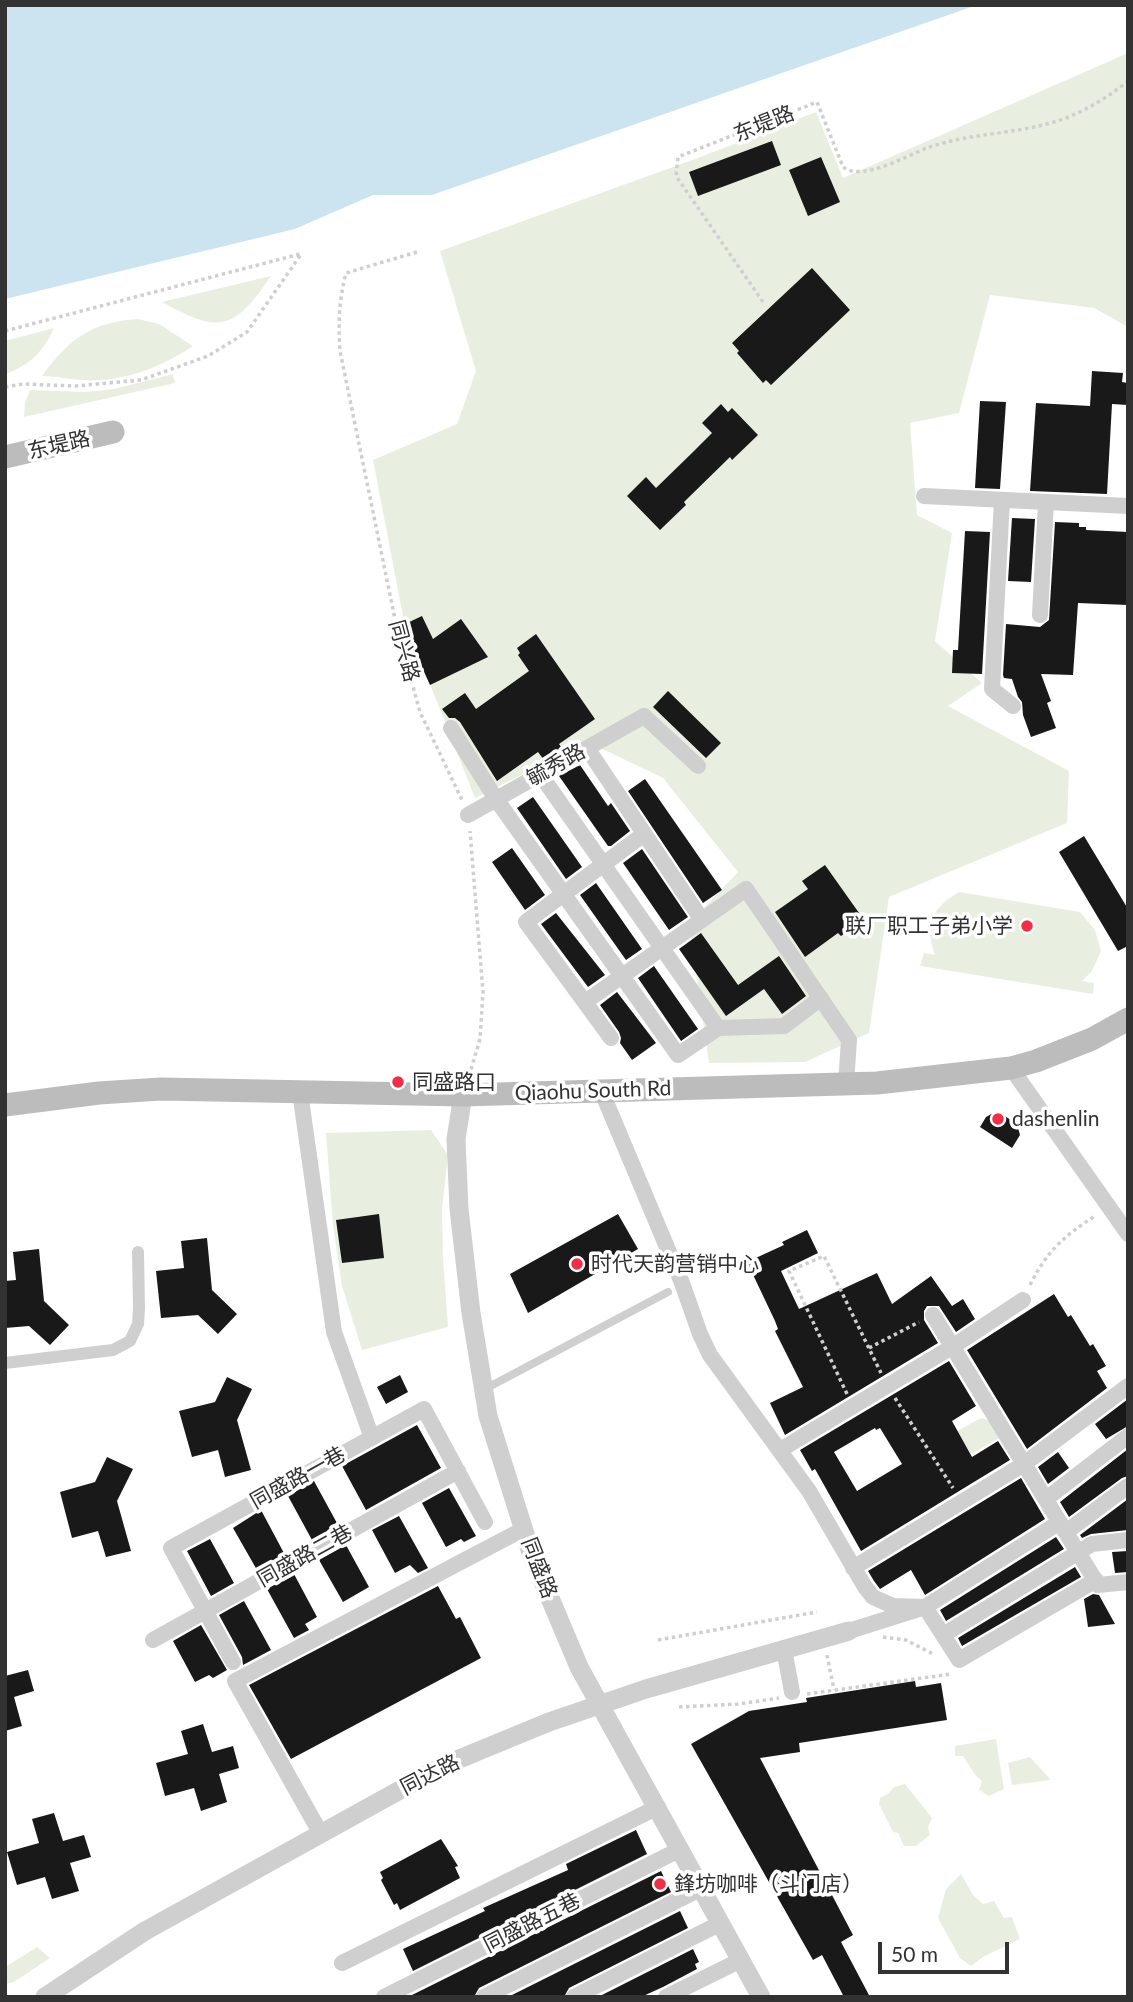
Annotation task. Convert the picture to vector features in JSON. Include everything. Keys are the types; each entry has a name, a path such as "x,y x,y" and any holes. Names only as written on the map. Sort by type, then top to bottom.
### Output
{"main road":[{"name":"东堤路","path":"5,457 113,432"},
{"name":"Qiaohu South Rd","path":"5,1105 99,1093 148,1090 463,1095 846,1084 943,1077 1011,1068 1037,1061 1092,1039 1128,1019"}],"street":[{"path":"924,496 1128,506"},
{"path":"1002,500 992,689 1013,706"},
{"path":"1040,615 1046,502"},
{"name":"毓秀路","path":"468,815 644,716 698,766"},
{"path":"450,728 496,799 678,1055 718,1028 783,1026 821,998"},
{"path":"587,748 702,920"},
{"path":"540,774 718,1028"},
{"path":"611,1038 526,922 644,834"},
{"path":"584,1002 746,889 849,1040 846,1084"},
{"path":"1011,1068 1128,1234"},
{"path":"601,1090 710,1355 809,1491 853,1568 873,1597 893,1606 925,1607"},
{"path":"300,1092 334,1332 372,1438"},
{"name":"同盛路","path":"463,1095 456,1139 459,1209 471,1313 488,1416 531,1553 579,1667 761,1997"},
{"path":"5,1363 113,1350 130,1341 138,1324 138,1252"},
{"path":"780,1450 952,1347 1023,1300"},
{"path":"933,1315 1098,1585 1128,1582"},
{"path":"853,1568 1024,1464 1128,1386"},
{"name":"同盛路一巷","path":"205,1611 171,1548 425,1409 458,1471"},
{"path":"1046,1499 1128,1436"},
{"path":"458,1471 485,1521"},
{"name":"同盛路二巷","path":"153,1640 458,1471"},
{"path":"849,1631 925,1607 1128,1486"},
{"path":"321,1834 234,1681 516,1533"},
{"path":"943,1634 1093,1544 1128,1539"},
{"path":"925,1607 959,1660 1096,1580"},
{"path":"205,1611 233,1662"},
{"name":"同达路","path":"45,1997 145,1931 447,1764 600,1704 849,1631"},
{"path":"785,1649 793,1695"},
{"path":"342,1963 658,1807"},
{"name":"同盛路五巷","path":"384,1997 681,1849"},
{"path":"484,1997 702,1888"},
{"path":"574,1997 721,1923"},
{"path":"666,1997 741,1960"}],"lane":[{"path":"484,1390 668,1293"}],"path":[{"name":"东堤路","path":"763,302 676,176 678,158 817,103 843,167 849,172 859,173 930,147 1044,124 1073,115 1128,81"},
{"name":"同兴路","path":"417,252 346,273 339,300 341,352 397,629 420,712 468,815 483,992 480,1039 463,1095"},
{"path":"5,331 302,253 247,332 208,356 141,380 76,386 23,384 5,387"},
{"path":"1023,1300 1039,1267 1067,1234 1109,1207"},
{"path":"853,1405 789,1271 824,1256 887,1385 962,1502"},
{"path":"869,1348 933,1315"},
{"path":"658,1640 817,1612"},
{"path":"679,1707 738,1704 951,1674 934,1654 906,1640 880,1637"},
{"path":"827,1654 834,1690"}],"green space":[{"path":"1128,53 1128,327 1094,308 990,295 959,413 910,423 917,515 952,533 935,641 982,683 948,706 1069,771 1067,823 889,897 869,1033 805,1062 709,1063 689,924 738,872 663,778 588,742 475,798 403,616 373,460 457,424 476,371 440,251 698,158 816,112 843,178"},
{"path":"271,276 246,308 224,322 198,319 162,302"},
{"path":"138,319 159,324 193,346 155,367 129,376 80,380 42,376 62,352 82,335 107,324"},
{"path":"54,328 35,357 5,374 5,341"},
{"path":"173,374 175,383 24,417 30,390 86,392 114,389"},
{"path":"959,892 1080,912 1095,930 1101,951 1092,971 1082,981 1094,983 1093,994 920,966 924,953 935,955 930,934 933,918 942,904"},
{"path":"431,1130 448,1155 442,1209 448,1327 362,1350 342,1286 333,1226 326,1133"},
{"path":"981,1418 993,1425 999,1438 971,1454 957,1431"},
{"path":"996,1739 1004,1789 989,1796 979,1790 982,1781 963,1756 955,1756 955,1746"},
{"path":"1030,1757 1051,1780 1012,1785 1008,1763"},
{"path":"905,1784 932,1818 928,1827 930,1835 916,1846 904,1846 898,1833 893,1832 879,1804 880,1798 894,1787"},
{"path":"961,1874 973,1895 983,1904 994,1901 1004,1918 1012,1917 1020,1939 971,1966 960,1958 938,1918 946,1889"},
{"path":"37,1947 50,1958 14,1982 5,1984 5,1967"}],"water":[{"path":"5,5 977,5 432,195 373,195 295,229 5,299"}],"building":[{"path":"772,141 781,165 698,196 689,172"},
{"path":"821,157 840,202 808,216 789,170"},
{"path":"812,268 850,310 771,385 766,380 763,383 737,353 739,351 732,343"},
{"path":"1092,371 1123,373 1122,382 1128,383 1128,405 1112,404 1107,494 1030,491 1036,403 1090,406"},
{"path":"980,401 1006,402 1000,489 975,488"},
{"path":"721,404 728,412 732,408 758,435 732,460 730,457 660,530 627,496 646,477 656,488 693,452 712,433 702,423"},
{"path":"1012,518 1035,519 1031,582 1008,581"},
{"path":"1055,522 1079,523 1079,527 1086,527 1086,530 1128,532 1128,605 1078,603 1073,675 1041,674 1051,701 1047,703 1056,728 1031,737 1023,715 1022,702 1012,679 1004,678 1003,675 1006,624 1040,627 1049,620"},
{"path":"965,531 990,532 982,674 952,673 953,650 958,650"},
{"path":"422,616 433,639 461,619 488,657 430,685 403,625"},
{"path":"536,634 595,719 559,744 563,750 544,760 538,752 497,781 460,722 449,718 442,709 465,693 476,709 529,671 518,655 520,653 517,648"},
{"path":"668,691 721,743 706,758 653,707"},
{"path":"580,765 608,806 611,803 630,831 611,846 608,846 559,776"},
{"path":"645,779 722,890 703,903 628,791"},
{"path":"533,797 582,867 566,879 517,808"},
{"path":"1084,836 1128,909 1128,946 1118,951 1059,852"},
{"path":"512,848 545,895 525,910 492,862"},
{"path":"642,849 688,917 669,930 623,863"},
{"path":"825,865 864,920 841,936 838,933 805,957 775,912 808,889 802,881"},
{"path":"596,883 642,949 626,960 580,895"},
{"path":"556,913 605,975 588,987 541,924"},
{"path":"701,933 738,985 779,956 806,996 782,1014 764,989 726,1016 679,949"},
{"path":"654,966 698,1029 681,1041 638,978"},
{"path":"617,992 656,1043 632,1060 620,1043 619,1032 600,1005"},
{"path":"997,1111 1017,1124 1020,1135 1012,1148 980,1127 986,1117"},
{"path":"379,1214 384,1258 342,1263 336,1220"},
{"path":"618,1214 638,1249 528,1313 510,1274"},
{"path":"807,1230 818,1253 781,1271 799,1309 877,1273 892,1304 931,1276 952,1306 963,1299 975,1319 956,1332 939,1306 927,1306 924,1320 938,1343 785,1435 770,1403 803,1387 775,1331 778,1329 775,1321 747,1262 784,1245 782,1242"},
{"path":"207,1238 212,1290 237,1314 218,1334 198,1315 161,1318 156,1271 184,1268 181,1241"},
{"path":"39,1249 44,1301 69,1325 50,1345 29,1326 5,1328 5,1281 16,1280 13,1252"},
{"path":"1054,1294 1090,1346 1093,1344 1106,1366 1097,1371 1107,1388 1027,1449 967,1350"},
{"path":"949,1361 976,1406 952,1421 972,1457 998,1441 1010,1460 861,1551 815,1469 812,1471 800,1450","holes":["875,1428 880,1428 902,1464 857,1491 834,1452"]},
{"path":"400,1375 408,1392 386,1404 377,1387"},
{"path":"227,1377 252,1389 237,1420 251,1470 225,1477 218,1450 192,1457 179,1411 215,1402"},
{"path":"1128,1399 1128,1426 1106,1439 1095,1424"},
{"path":"417,1425 441,1468 366,1510 342,1466"},
{"path":"1128,1449 1128,1476 1069,1517 1060,1502"},
{"path":"1058,1452 1069,1468 1048,1484 1038,1467"},
{"path":"107,1457 133,1469 117,1501 131,1551 106,1557 98,1531 72,1538 60,1492 95,1482"},
{"path":"1021,1478 1045,1519 925,1595 911,1570 880,1589 874,1581 868,1571"},
{"path":"314,1481 338,1525 312,1540 288,1496"},
{"path":"449,1488 476,1536 464,1542 461,1539 446,1547 422,1503"},
{"path":"1128,1499 1128,1530 1091,1534 1082,1538 1080,1535"},
{"path":"261,1510 285,1555 257,1570 233,1528"},
{"path":"399,1516 428,1568 418,1573 410,1565 395,1573 372,1530"},
{"path":"1056,1537 1064,1549 946,1621 940,1610"},
{"path":"210,1539 234,1583 211,1596 187,1551"},
{"path":"346,1545 369,1587 343,1602 319,1560"},
{"path":"1128,1551 1128,1572 1115,1573 1112,1552"},
{"path":"1075,1567 1081,1577 962,1646 958,1638"},
{"path":"294,1574 317,1617 305,1624 309,1630 294,1638 267,1589"},
{"path":"438,1586 456,1619 460,1617 481,1658 291,1759 249,1685"},
{"path":"1093,1594 1099,1595 1115,1624 1088,1627 1084,1599"},
{"path":"244,1601 271,1650 243,1665 242,1657 219,1615"},
{"path":"201,1625 227,1670 213,1678 209,1675 195,1682 173,1641"},
{"path":"28,1670 34,1691 14,1697 22,1726 5,1731 5,1676"},
{"path":"915,1681 916,1687 941,1683 947,1720 799,1743 800,1752 760,1758 853,1935 841,1942 870,1997 844,1997 822,1955 813,1960 691,1744 749,1711 807,1702 806,1698"},
{"path":"203,1724 212,1752 233,1746 239,1768 219,1774 227,1802 201,1811 194,1788 165,1796 156,1763 188,1754 181,1731"},
{"path":"54,1813 63,1841 84,1835 91,1857 70,1863 79,1891 52,1899 45,1877 17,1885 7,1852 39,1843 32,1819"},
{"path":"636,1830 647,1854 413,1971 403,1949 485,1911 483,1908 568,1870 566,1864"},
{"path":"441,1839 458,1866 455,1867 460,1878 400,1910 397,1903 394,1905 381,1880 383,1878 380,1872"},
{"path":"661,1871 671,1892 479,1988 474,1997 408,1997"},
{"path":"680,1911 688,1928 569,1988 564,1997 508,1997"},
{"path":"693,1949 699,1962 695,1964 697,1969 663,1987 641,1997 598,1997"}],"place":[{"name":"联厂职工子弟小学","path":"1027,926"},
{"name":"同盛路口","path":"398,1082"},
{"name":"dashenlin","path":"998,1119"},
{"name":"时代天韵营销中心","path":"577,1264"},
{"name":"鋒坊咖啡（斗门店）","path":"660,1884"}]}
